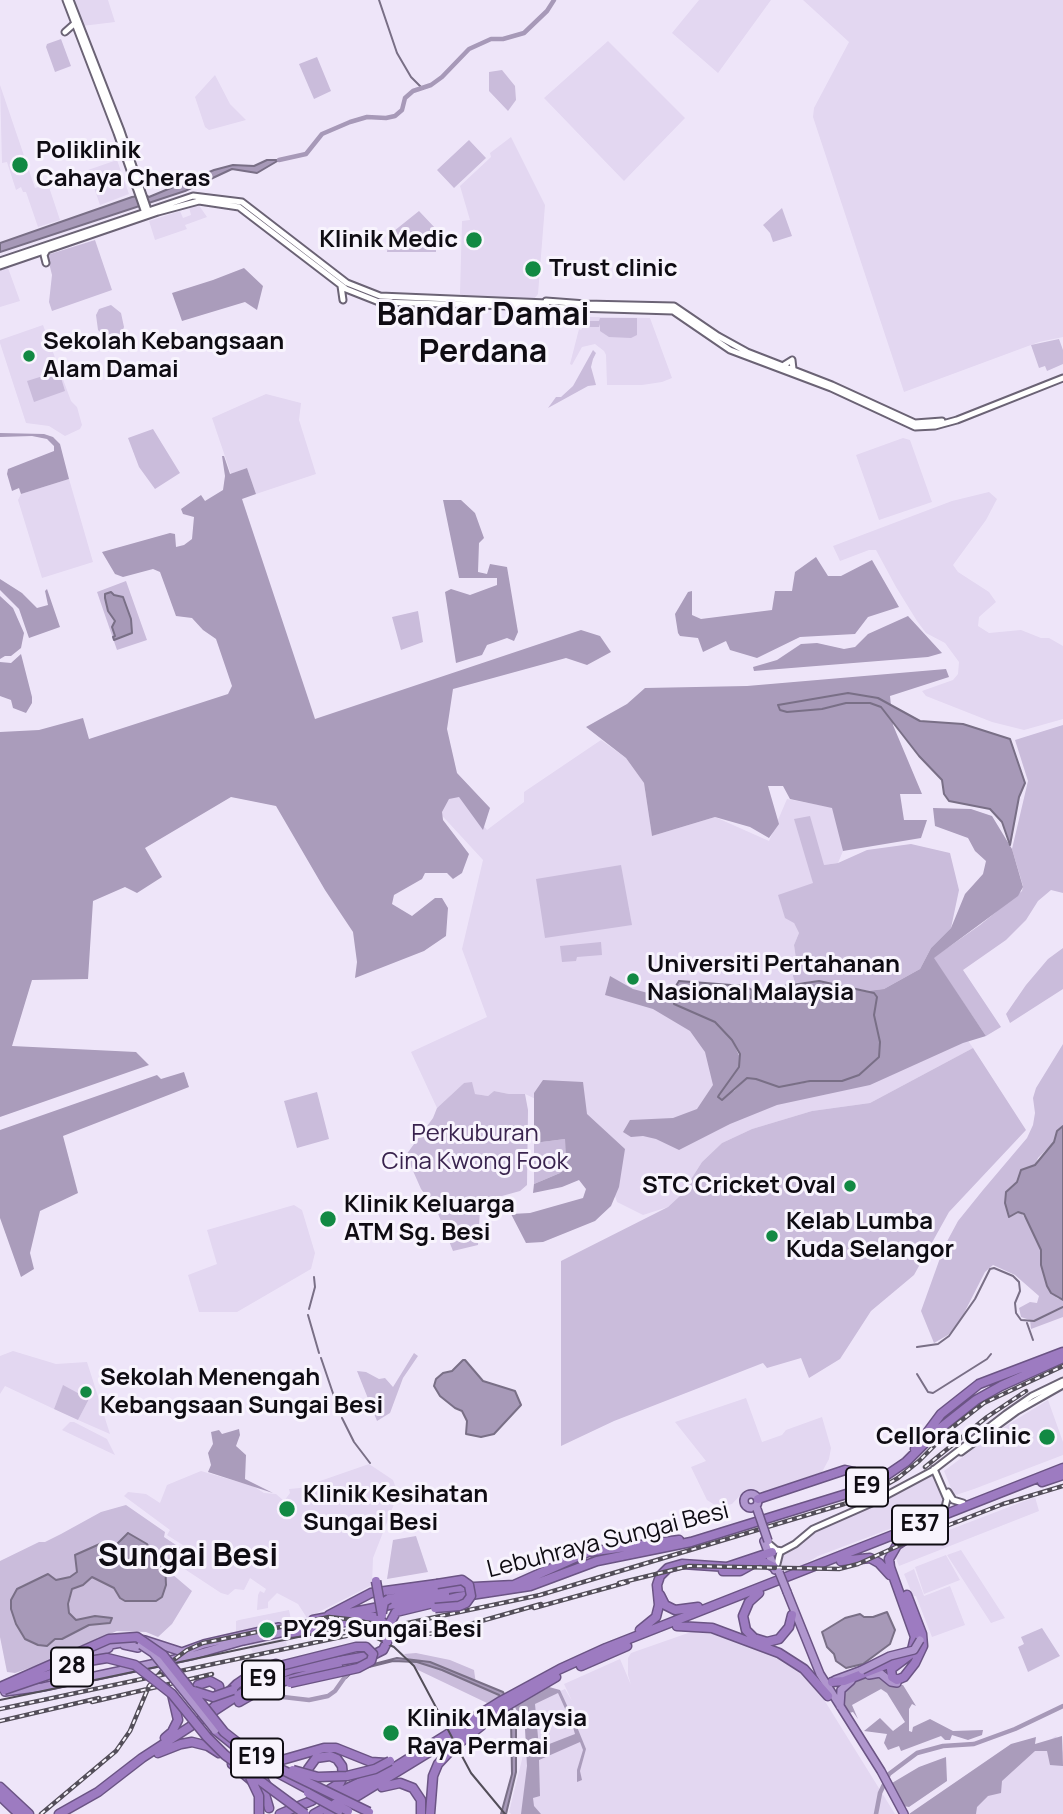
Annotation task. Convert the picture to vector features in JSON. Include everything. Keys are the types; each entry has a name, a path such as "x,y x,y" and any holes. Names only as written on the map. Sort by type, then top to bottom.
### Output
{"highway":[{"name":"Lebuhraya Sungai Besi","path":"382,1619 396,1612 514,1585 588,1552 683,1539 853,1488 877,1477 909,1454 942,1414 969,1391 996,1376 1063,1352"},
{"name":"Lebuhraya Sungai Besi","path":"390,1595 454,1588 480,1591 530,1586 597,1561 691,1542 856,1491 884,1478 906,1462 976,1400 1063,1358"},
{"name":"E37","path":"314,1814 360,1789 393,1763 407,1758 606,1648 1063,1468"},
{"path":"877,1477 840,1472 755,1507 808,1659 828,1696 880,1772"},
{"path":"853,1488 858,1478 854,1472"},
{"name":"E37","path":"514,1697 677,1626 1063,1475"},
{"path":"997,1489 1041,1477"},
{"path":"907,1595 922,1634 923,1646 910,1669 903,1678 897,1680 892,1677 891,1669 911,1654 915,1639 889,1559 895,1547 922,1529"},
{"path":"606,1648 611,1643 645,1628 654,1619 659,1605 656,1593 658,1581 668,1568 681,1564 727,1567 757,1557 770,1546"},
{"path":"841,1561 870,1558 888,1573 912,1639 908,1653 889,1668 888,1674 897,1683"},
{"path":"721,1603 710,1603 684,1611 672,1609 660,1598 661,1579 670,1570 680,1566 735,1572 762,1560 777,1569"},
{"path":"793,1574 813,1560"},
{"path":"325,1622 371,1592 462,1580 469,1585 471,1596 466,1603 459,1606 412,1609"},
{"path":"235,1643 325,1622 369,1605 375,1601 378,1581 383,1591 390,1595"},
{"path":"382,1619 382,1605 390,1595 437,1584"},
{"path":"1,1690 43,1687 194,1655 325,1622 480,1591"},
{"path":"139,1644 182,1652 204,1644 480,1591"},
{"path":"785,1592 820,1674 880,1772 902,1814"},
{"path":"377,1593 382,1619 390,1640"},
{"path":"759,1593 748,1604 743,1619 746,1630 756,1639 769,1642 781,1638 789,1627 792,1615"},
{"path":"832,1682 890,1656 914,1650 920,1640 907,1595"},
{"path":"325,1622 382,1619"},
{"path":"677,1626 701,1626 719,1630 785,1655 804,1669 828,1696"},
{"name":"E19","path":"1,1690 109,1639 137,1637 163,1656 208,1713 236,1742 257,1758 369,1813"},
{"name":"E9","path":"62,1814 98,1793 131,1767 268,1677 281,1672 373,1655 383,1650 390,1640"},
{"name":"E9","path":"62,1814 104,1794 156,1749 254,1692 272,1684 381,1657 391,1648 390,1640"},
{"name":"28","path":"1,1690 99,1647 129,1642 139,1644 214,1731"},
{"path":"139,1644 153,1653 214,1731 266,1782 270,1792 268,1811"},
{"name":"28","path":"1,1690 60,1673 108,1648 139,1644"},
{"path":"191,1690 213,1697 227,1694 280,1666 361,1646 369,1649 373,1656 366,1665 349,1671 272,1684"},
{"name":"E19","path":"1,1690 70,1666 107,1658 135,1665 172,1694 215,1745 305,1814"},
{"path":"309,1661 326,1663"},
{"path":"820,1674 832,1682 844,1681 897,1661"},
{"path":"841,1710 840,1694 849,1682 879,1673 897,1683"},
{"path":"197,1709 194,1696 196,1687 206,1681 216,1683 227,1694"},
{"path":"131,1767 156,1749 177,1726 178,1713 172,1694"},
{"path":"207,1716 227,1694"},
{"name":"E37","path":"328,1814 489,1717 496,1708"},
{"path":"430,1814 435,1769 443,1758 489,1717"},
{"path":"422,1814 429,1776 439,1754 449,1745 465,1738"},
{"path":"156,1749 185,1743 208,1746 262,1789 268,1799 268,1811"},
{"path":"292,1814 427,1746"},
{"path":"241,1755 246,1752 266,1759 282,1760 332,1748 375,1763 407,1758"},
{"path":"241,1755 345,1813"},
{"path":"241,1755 320,1796 345,1813"},
{"path":"280,1814 311,1801 340,1783 343,1776 342,1766 337,1759 330,1756 316,1758 308,1769 310,1782 320,1796"},
{"path":"280,1769 330,1778 393,1763"},
{"path":"247,1772 259,1796 259,1814"},
{"path":"369,1790 393,1783 406,1784 420,1797 422,1814"},
{"path":"1,1795 13,1814"},
{"path":"1,1795 24,1814"},
{"path":"369,1813 379,1814"}],"main road":[{"path":"68,0 140,195"},
{"path":"0,264 134,220 142,226 146,212 68,0"},
{"path":"74,21 68,33 76,33 80,37"},
{"path":"0,264 193,196 242,202 347,283 380,296 668,310 684,314 733,345 917,424 945,420 986,406"},
{"path":"146,212 195,201 239,206 340,284 388,303 587,306"},
{"path":"34,255 40,255 45,261 47,250"},
{"path":"340,284 343,300 346,294 352,291"},
{"path":"575,307 578,314 587,306"},
{"path":"684,314 730,350 831,388 910,426"},
{"path":"897,419 900,429 910,426 936,426 1063,376"},
{"path":"935,1470 1026,1400 1063,1383"},
{"path":"770,1546 795,1544 817,1526 872,1503 935,1470 978,1436"},
{"path":"939,1512 947,1500 940,1478 944,1465"},
{"path":"935,1470 951,1498 963,1503"},
{"path":"923,1476 940,1478"},
{"path":"770,1546 778,1556 777,1569"}],"shaded area":[{"path":"72,0 108,0 115,22 82,26"},
{"path":"699,0 771,0 718,73 672,33"},
{"path":"803,0 1063,0 1063,337 1039,342 904,392 813,117 814,108 849,42"},
{"path":"608,41 685,118 624,181 544,98"},
{"path":"215,75 230,104 246,120 209,130 205,127 195,97"},
{"path":"0,85 35,188 48,184 60,220 38,227 26,192 23,192 21,187 16,190 7,162 2,163"},
{"path":"511,137 545,205 538,294 534,299 468,297 460,294 462,221 470,220 460,186 491,157 490,153"},
{"path":"117,160 129,194 100,205 88,170"},
{"path":"267,160 279,160 257,173 232,169 185,191 0,252 0,243 132,197 149,197 214,170 233,165 254,166"},
{"path":"198,204 207,217 185,225 187,229 155,240 149,221 180,211 183,218 191,215 189,207"},
{"path":"8,268 20,301 0,307 0,270"},
{"path":"244,268 263,286 257,310 245,302 182,321 172,293"},
{"path":"589,317 650,318 672,378 642,385 607,385 606,355 595,344 582,347 572,365 570,364 579,329 581,330"},
{"path":"43,325 82,425 80,429 65,436 49,426 26,423 0,343 0,340"},
{"path":"266,394 301,403 299,420 316,474 256,494 247,468 231,474 212,418"},
{"path":"0,433 44,434 53,437 60,444 69,479 21,494 19,488 12,491 8,469 54,451 54,446 47,439 32,436 0,437"},
{"path":"903,438 910,440 932,502 879,520 856,455"},
{"path":"222,456 230,474 247,468 256,494 242,499 315,719 581,630 600,636 611,652 587,665 566,658 453,689 447,729 457,773 490,808 483,830 459,797 449,799 442,812 443,820 469,854 462,873 453,879 447,873 425,873 422,879 394,895 392,904 412,916 435,898 442,898 448,908 446,936 424,951 355,978 357,962 353,932 276,806 231,797 145,848 162,877 137,893 125,887 93,901 88,979 32,980 12,1046 136,1052 149,1065 0,1117 0,732 39,730 83,718 89,739 228,694 232,686 216,639 192,618 176,616 160,572 153,569 123,577 115,574 102,552 170,533 175,534 176,547 192,539 194,517 183,514 181,509 201,495 205,501 223,490 225,476"},
{"path":"69,479 93,562 42,578 18,500 21,494"},
{"path":"989,492 997,499 986,520 953,565 958,572 989,592 996,602 979,617 978,626 989,633 1021,630 1041,638 1049,638 1063,646 1063,719 1024,730 992,722 926,696 922,691 953,680 958,674 959,662 945,643 926,633 917,621 876,550 840,561 833,546 952,501"},
{"path":"443,500 461,500 475,513 484,538 479,543 478,572 487,574 490,564 507,567 518,632 514,641 507,638 487,645 482,655 456,663 445,592 451,589 470,595 497,585 497,578 459,578"},
{"path":"816,557 828,576 841,576 872,560 899,607 868,617 855,634 800,637 757,658 730,650 726,641 703,652 698,638 680,636 678,633 675,614 688,592 692,591 692,615 701,619 772,610 775,591 792,591 795,572"},
{"path":"0,579 22,593 37,608 48,605 45,591 47,589 60,627 29,638 19,609 0,590"},
{"path":"111,592 123,597 131,619 132,633 114,640 112,627 115,621 108,611 105,598 105,594"},
{"path":"0,596 13,608 24,633 21,648 11,656 0,659"},
{"path":"908,616 942,653 928,657 754,671 753,667 777,660 801,644 817,643 844,649 855,647 868,634"},
{"path":"21,654 32,697 32,703 26,713 13,708 11,700 0,696 0,662 11,663"},
{"path":"946,669 949,677 890,696 893,725 922,794 900,794 904,820 927,820 921,838 843,851 832,808 790,799 783,786 768,786 779,824 769,838 750,827 715,817 652,836 644,783 626,758 586,727 627,704 645,688 747,686"},
{"path":"848,693 878,698 920,721 963,724 1010,739 1025,783 1019,797 1010,845 1002,822 990,809 949,801 944,794 942,780 919,756 881,707 870,703 846,703 822,709 787,712 780,710 778,705"},
{"name":"Universiti Pertahanan Nasional Malaysia","path":"601,740 626,758 644,783 652,836 715,817 769,841 787,799 835,808 843,851 838,863 824,865 813,884 800,889 794,923 799,933 794,945 795,983 784,986 776,994 760,999 674,1004 874,993 868,991 884,989 920,969 973,1048 870,1103 812,1111 752,1129 722,1143 702,1162 681,1195 668,1207 643,1215 617,1202 599,1146 574,1117 525,1094 494,1091 488,1096 475,1094 464,1083 437,1108 411,1052 487,1017 462,949 483,860 436,809 457,791 487,830 524,802 524,792"},
{"path":"933,808 971,809 992,816 1012,849 1023,887 1018,896 934,958 986,1036 963,1043 870,1085 777,1105 730,1124 679,1150 656,1139 631,1137 623,1132 630,1120 673,1118 697,1109 713,1085 705,1052 690,1031 653,1009 605,995 610,976 633,989 674,1000 674,1004 715,1022 724,1030 741,1060 719,1095 734,1091 747,1078 779,1087 821,1080 880,1042 874,1015 876,1001 874,993 868,991 884,989 920,969 931,948 951,928 965,894 983,874 986,861 975,851 968,838 935,826"},
{"path":"679,981 744,986 752,990 751,998 760,999 762,995 776,994 777,989 784,986 819,981 874,993 877,997 874,1015 880,1042 879,1057 859,1075 842,1081 810,1081 779,1087 747,1078 722,1100 718,1097 739,1067 740,1054 732,1040 715,1022 674,1004 674,989"},
{"path":"184,1072 189,1087 63,1136 78,1193 40,1211 30,1253 34,1269 21,1277 0,1218 0,1130 157,1075 161,1079"},
{"path":"543,1080 583,1082 587,1114 625,1149 619,1187 611,1206 595,1221 543,1242 526,1243 511,1214 530,1213 583,1198 586,1189 579,1180 562,1187 533,1193 534,1184 560,1173 566,1166 565,1139 534,1143 534,1093"},
{"path":"1063,1126 1063,1300 1051,1293 1047,1286 1041,1265 1041,1250 1024,1214 1018,1212 1009,1217 1005,1203 1006,1192 1017,1182 1021,1170 1035,1165"},
{"path":"294,1205 302,1210 315,1253 311,1269 237,1312 199,1312 188,1275 217,1264 207,1230"},
{"path":"13,1351 56,1364 87,1362 110,1434 78,1420 89,1399 63,1386 54,1409 5,1386 0,1394 0,1356"},
{"path":"463,1360 483,1381 515,1391 521,1405 494,1434 481,1437 466,1434 467,1421 462,1411 440,1396 434,1386 436,1379 443,1373 452,1371"},
{"path":"746,1398 762,1442 822,1417 831,1448 829,1459 822,1472 767,1492 745,1490 732,1504 718,1507 707,1500 691,1467 706,1461 675,1422"},
{"path":"1048,1400 1063,1442 1063,1455 974,1489 956,1495 953,1493 944,1471 996,1432"},
{"path":"70,1422 107,1439 115,1455 62,1430"},
{"path":"239,1429 236,1446 246,1455 245,1479 273,1493 208,1472 211,1465 208,1453 213,1444 211,1432 219,1430 222,1434"},
{"path":"369,1464 393,1480 398,1494 373,1558 372,1585 307,1618 298,1604 277,1593 268,1602 268,1608 257,1610 258,1595 266,1589 250,1578 244,1590 235,1589 228,1595 180,1566 189,1549 167,1535 170,1530 124,1496 128,1492 146,1494 160,1503 167,1485 201,1471 253,1486 264,1493 276,1494 284,1501 290,1493 289,1489 300,1488"},
{"path":"932,1476 939,1480 946,1503 940,1510 818,1556 787,1575 779,1558 815,1529"},
{"path":"1035,1497 1039,1511 899,1566 894,1553 897,1550"},
{"path":"128,1533 147,1544 152,1553 165,1561 166,1585 162,1597 156,1601 125,1601 114,1588 92,1577 83,1585 72,1589 68,1604 69,1613 76,1620 95,1616 112,1618 110,1623 89,1625 62,1639 55,1639 47,1646 25,1639 11,1609 11,1600 17,1589 48,1574 56,1580 70,1577 77,1572 75,1555 102,1543 116,1545"},
{"path":"961,1550 1005,1618 991,1623 947,1555"},
{"path":"946,1555 960,1580 924,1594 915,1567"},
{"path":"914,1569 924,1596 950,1586 965,1625 932,1637 904,1574"},
{"path":"289,1610 295,1639 286,1641 287,1646 253,1653 243,1632 236,1633 236,1621"},
{"path":"887,1612 895,1630 890,1644 863,1664 846,1668 836,1661 822,1632 845,1618 860,1614 873,1617"},
{"path":"691,1632 715,1632 771,1653 796,1667 818,1690 895,1814 509,1812 530,1727 528,1705 565,1689 572,1701 564,1684 620,1659 631,1685 628,1658 631,1653"},
{"path":"397,1658 430,1662 503,1692 516,1717 516,1772 506,1814 501,1814 512,1774 511,1720 499,1695 417,1662 393,1661 353,1671 344,1677 351,1670"},
{"path":"877,1674 896,1685 903,1685 916,1706 912,1704 909,1709 909,1731 912,1732 913,1727 930,1719 953,1731 983,1730 982,1735 968,1740 952,1735 950,1740 945,1740 941,1736 901,1751 899,1746 888,1750 884,1743 887,1734 864,1731 880,1718 893,1731 905,1722 887,1693 881,1689 852,1705 858,1719 853,1712 844,1710 841,1697 844,1689 853,1683"},
{"path":"549,1687 560,1690 570,1712 567,1713 558,1693 535,1704 539,1748 575,1734 570,1717 573,1717 586,1749 580,1771 582,1780 577,1782 577,1770 583,1750 580,1742 539,1760 540,1796 533,1798 534,1806 541,1814 521,1814 527,1766 525,1729 515,1707"},
{"path":"1056,1736 1063,1752 1063,1814 914,1814 1016,1761"},
{"path":"1062,1736 1063,1766 1050,1765 1047,1751 1035,1751 1002,1781 1001,1793 988,1796 977,1807 976,1814 909,1814 1011,1744 1036,1737 1035,1744"},
{"path":"946,1757 947,1781 909,1807 903,1806 892,1783 919,1767"}],"green space":[{"path":"61,39 71,66 55,72 46,47 47,44"},
{"path":"317,57 331,91 314,99 299,64"},
{"path":"502,70 515,86 516,100 508,111 489,91 489,72"},
{"path":"469,140 486,158 454,188 437,170"},
{"path":"782,208 792,236 773,242 763,225"},
{"path":"419,211 436,229 436,252 387,252 389,235"},
{"path":"95,240 112,290 52,311 49,302 52,275 47,255"},
{"path":"111,305 121,313 124,327 121,335 108,340 98,330 96,315 99,309"},
{"path":"600,318 637,318 637,335 631,338 609,337 600,331 600,324 599,327 587,327 588,321 599,321"},
{"path":"1059,339 1063,350 1063,364 1047,371 1045,366 1039,368 1031,345"},
{"path":"593,350 596,353 591,367 596,385 588,386 548,408 556,397 561,397 573,386"},
{"path":"59,371 65,391 34,402 27,381"},
{"path":"153,429 180,473 155,489 139,467 128,438"},
{"path":"126,581 147,640 117,650 97,592"},
{"path":"418,611 423,642 401,650 392,617"},
{"path":"1063,725 1063,893 1051,890 1038,901 1026,920 1006,940 963,970 1001,1027 986,1036 933,958 1022,891 1023,886 1012,849 1028,781 1015,740"},
{"path":"810,816 824,865 838,863 867,850 911,844 950,853 959,890 951,928 931,948 920,969 884,989 868,991 819,981 795,983 794,945 799,933 794,923 785,918 778,895 813,883 794,819"},
{"path":"621,865 632,925 545,938 536,879"},
{"path":"601,942 602,955 577,957 576,961 562,962 560,946"},
{"path":"1063,948 1063,989 1010,1023 1006,1014 1026,985 1048,959"},
{"path":"1063,1044 1063,1126 1035,1165 1008,1189 1005,1203 1009,1217 1020,1212 1026,1219 1041,1250 1041,1261 1057,1298 1063,1300 1063,1317 1031,1329 1030,1320 1021,1317 1019,1308 1030,1302 1037,1303 1039,1296 1015,1275 993,1265 985,1272 960,1321 948,1335 934,1343 921,1311 944,1247 958,1221 1027,1138 1033,1125 1033,1098 1036,1088"},
{"name":"Kelab Lumba Kuda Selangor","path":"973,1048 1026,1130 949,1212 914,1275 871,1311 840,1359 809,1378 801,1358 767,1368 763,1363 614,1421 561,1446 561,1261 668,1207 681,1195 702,1162 722,1143 752,1129 812,1111 870,1103"},
{"name":"Perkuburan Cina Kwong Fook","path":"472,1082 475,1094 488,1096 494,1091 525,1094 528,1110 527,1185 520,1191 484,1201 480,1209 478,1245 453,1251 437,1211 421,1189 406,1155 433,1118 437,1108 464,1083"},
{"path":"317,1092 329,1139 297,1148 284,1101"},
{"path":"565,1139 566,1166 560,1173 534,1184 534,1143"},
{"path":"414,1353 418,1356 403,1378 390,1413 377,1421 357,1371 366,1372 379,1379 385,1378 393,1387"},
{"path":"63,1385 89,1399 78,1420 54,1409"},
{"path":"126,1505 165,1532 164,1537 185,1551 172,1574 192,1591 172,1624 158,1637 146,1632 117,1631 75,1648 62,1657 15,1673 7,1672 0,1637 0,1561 39,1542 45,1542 101,1512","holes":["126,1534 141,1540 158,1556 156,1601 125,1601 114,1588 92,1577 83,1585 72,1589 68,1610 76,1620 95,1616 112,1618 109,1624 89,1625 52,1642 26,1639 16,1624 11,1606 11,1600 21,1586 48,1574 56,1580 70,1577 77,1572 75,1555 102,1543 116,1545"]},
{"path":"416,1536 428,1572 387,1579 393,1540"},
{"path":"1042,1628 1060,1656 1028,1672 1018,1647 1024,1644 1021,1637"},
{"path":"416,1653 450,1660 474,1670 476,1684 500,1696 487,1703 418,1670 404,1654"}],"waterway":[{"path":"379,0 397,53 411,77 423,89"},
{"path":"279,160 306,154 322,134 350,122 367,117 395,116 402,110 405,98 413,91 431,85 442,77 469,49 491,39 503,39 524,33 547,11 554,0"},
{"path":"917,1347 938,1344 949,1336 975,1299 990,1269 994,1268 1013,1276 1019,1282 1020,1291 1015,1303 1016,1313 1021,1320 1034,1321 1063,1307"},
{"path":"309,1309 315,1287 314,1277"},
{"path":"308,1315 319,1353"},
{"path":"1027,1323 1033,1340"},
{"path":"917,1374 928,1392 933,1393 991,1354"},
{"path":"321,1358 340,1414"},
{"path":"342,1418 354,1442 370,1463"},
{"path":"277,1692 283,1697 309,1700 328,1696 347,1674"},
{"path":"876,1814 880,1793 889,1774 917,1753 943,1746 974,1744 1015,1729 1063,1706"}],"tram line":[{"path":"0,1700 322,1632 342,1630 364,1633 394,1647 414,1666 471,1773 505,1814"}],"railway":[{"path":"0,1709 540,1595 844,1504 870,1494 898,1478 953,1427 984,1403 1063,1366"},
{"path":"925,1467 987,1417 1026,1391"},
{"path":"619,1583 689,1566 839,1569 858,1564 1003,1504 1063,1486"},
{"path":"534,1608 628,1582"},
{"path":"41,1814 116,1751 130,1731 149,1686 167,1665 187,1650 203,1643 329,1617 356,1620 405,1632 439,1633 541,1604"},
{"path":"92,1702 212,1674"},
{"path":"0,1721 99,1698"}],"place":[{"name":"Poliklinik Cahaya Cheras","path":"20,165"},
{"name":"Klinik Medic","path":"474,240"},
{"name":"Trust clinic","path":"533,269"},
{"name":"Sekolah Kebangsaan Alam Damai","path":"29,356"},
{"name":"Universiti Pertahanan Nasional Malaysia","path":"633,979"},
{"name":"STC Cricket Oval","path":"850,1186"},
{"name":"Klinik Keluarga ATM Sg. Besi","path":"328,1219"},
{"name":"Kelab Lumba Kuda Selangor","path":"772,1236"},
{"name":"Sekolah Menengah Kebangsaan Sungai Besi","path":"86,1392"},
{"name":"Cellora Clinic","path":"1047,1437"},
{"name":"Klinik Kesihatan Sungai Besi","path":"287,1509"},
{"name":"PY29 Sungai Besi","path":"267,1630"},
{"name":"Klinik 1Malaysia Raya Permai","path":"391,1733"}],"district":[{"name":"Bandar Damai Perdana","path":"483,334"},
{"name":"Sungai Besi","path":"188,1557"}]}
